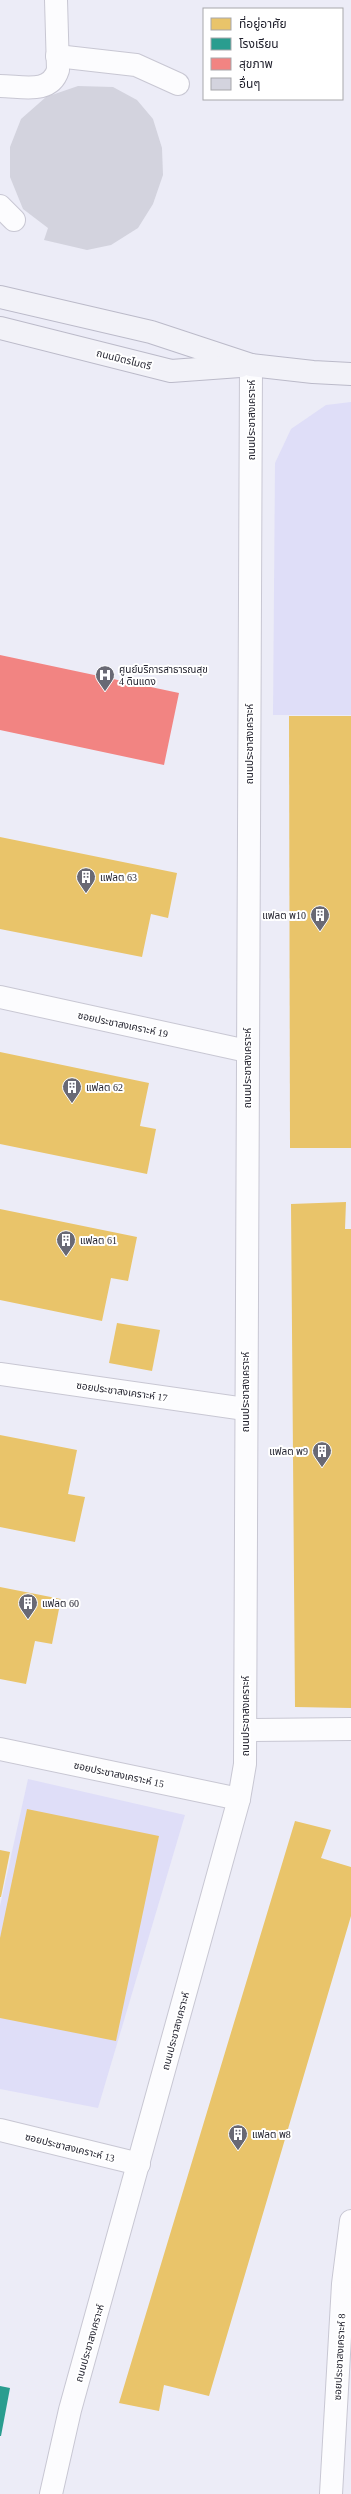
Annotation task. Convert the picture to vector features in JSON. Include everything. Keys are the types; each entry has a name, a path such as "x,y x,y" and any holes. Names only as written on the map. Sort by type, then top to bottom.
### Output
{"main road":[{"path":"0,297 151,332 251,365"},
{"name":"ถนนมิตรไมตรี","path":"0,328 171,371 251,365"},
{"name":"ถนนประชาสงเคราะห์","path":"251,365 314,372 351,374"}],"street":[{"path":"0,86 45,87 54,80 58,70 56,0"},
{"path":"57,56 136,65 178,84"},
{"name":"ถนนประชาสงเคราะห์","path":"51,2494 70,2410 239,1799 245,1764 245,1409 251,365"},
{"name":"ซอยประชาสงเคราะห์ 19","path":"0,997 247,1051"},
{"name":"ซอยประชาสงเคราะห์ 17","path":"0,1374 245,1409"},
{"path":"246,1730 351,1729"},
{"name":"ซอยประชาสงเคราะห์ 15","path":"0,1749 239,1799"},
{"name":"ซอยประชาสงเคราะห์ 13","path":"0,2130 139,2164"},
{"name":"ซอยประชาสงเคราะห์ 8","path":"330,2494 343,2284 351,2221"}],"shaded area":[{"path":"351,402 351,715 273,715 275,463 291,429 326,405"},
{"path":"28,1779 185,1815 98,2108 0,2089 0,1906"}],"building: ที่อยู่อาศัย":[{"name":"แฟลต พ10","path":"289,716 351,716 351,1148 290,1148"},
{"name":"แฟลต 63","path":"0,837 177,873 168,918 151,914 142,957 0,929"},
{"name":"แฟลต 62","path":"0,1052 149,1083 140,1126 156,1129 147,1174 0,1144"},
{"name":"แฟลต พ9","path":"346,1202 345,1229 351,1229 351,1708 295,1707 291,1204"},
{"name":"แฟลต 61","path":"0,1209 137,1237 128,1281 111,1278 102,1321 0,1300"},
{"path":"117,1323 160,1330 152,1371 109,1363"},
{"path":"0,1435 77,1450 68,1494 85,1497 75,1542 0,1527"},
{"name":"แฟลต 60","path":"0,1587 61,1599 52,1644 35,1641 26,1684 0,1679"},
{"path":"27,1809 159,1836 116,2041 0,2018 0,1938"},
{"name":"แฟลต พ8","path":"295,1821 331,1830 321,1858 351,1867 351,1916 209,2396 164,2385 159,2411 119,2403"},
{"path":"0,1850 10,1852 1,1897 0,1897"}],"building: โรงเรียน":[{"path":"0,2386 10,2388 1,2436 0,2436"}],"building: สุขภาพ":[{"path":"0,655 179,693 164,765 0,730"}],"building: อื่นๆ":[{"path":"78,86 113,87 137,100 153,119 162,148 163,175 153,204 138,228 111,245 87,250 44,240 48,228 23,209 10,177 10,147 21,119 46,97"}],"place":[{"name":"ศูนย์บริการสาธารณสุข 4 ดินแดง","path":"105,692"},
{"name":"แฟลต 63","path":"86,894"},
{"name":"แฟลต พ10","path":"320,932"},
{"name":"แฟลต 62","path":"72,1104"},
{"name":"แฟลต 61","path":"66,1257"},
{"name":"แฟลต พ9","path":"322,1468"},
{"name":"แฟลต 60","path":"28,1620"},
{"name":"แฟลต พ8","path":"238,2151"}]}
